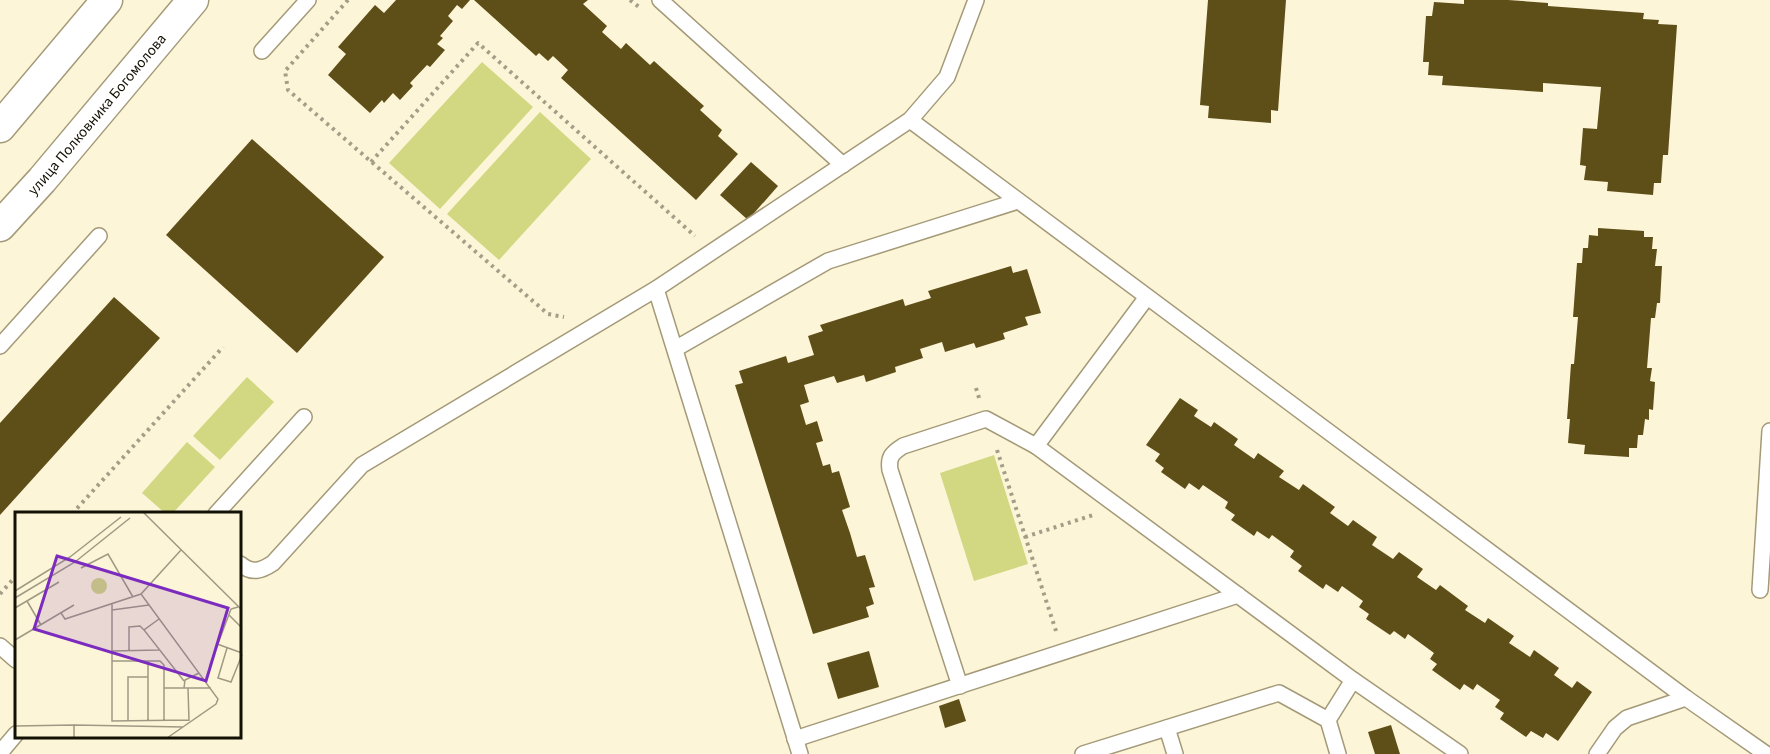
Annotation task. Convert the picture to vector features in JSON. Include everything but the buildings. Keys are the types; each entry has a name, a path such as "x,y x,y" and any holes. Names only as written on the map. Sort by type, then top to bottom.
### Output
{"street":[{"path":"0,127 106,0"},
{"name":"улица Полковника Богомолова","path":"0,226 42,180 193,0"}],"lane":[{"path":"262,51 308,0"},
{"path":"660,0 843,165"},
{"path":"242,565 252,571 261,570 273,563 362,465 656,289 910,120 947,77 976,0"},
{"path":"910,120 1686,698 1767,754"},
{"path":"675,349 828,261 1018,201"},
{"path":"0,346 99,236"},
{"path":"656,289 797,747 960,686 1238,595"},
{"path":"1036,446 1147,297"},
{"path":"218,512 304,417"},
{"path":"960,686 889,461 892,453 903,446 986,419 1036,446 1353,680 1460,754"},
{"path":"1760,590 1770,431"},
{"path":"0,646 15,659"},
{"path":"1328,720 1353,680"},
{"path":"1083,754 1279,693 1328,720 1338,754"},
{"path":"1597,754 1615,728 1627,718 1686,698"},
{"path":"1167,728 1175,754"},
{"path":"0,753 15,736"}],"path":[{"path":"348,0 285,71 288,90 548,315 567,317"},
{"path":"630,0 639,8"},
{"path":"371,162 478,44 696,237 687,243"},
{"path":"74,512 224,347"},
{"path":"976,388 1063,652"},
{"path":"1025,537 1119,507"},
{"path":"0,594 15,577"}],"green space":[{"path":"482,62 533,107 440,209 389,163"},
{"path":"540,112 591,159 499,260 447,214"},
{"path":"247,377 274,402 220,460 193,436"},
{"path":"187,442 215,467 174,512 164,512 142,493"},
{"path":"994,455 1028,564 974,581 940,473"}]}
